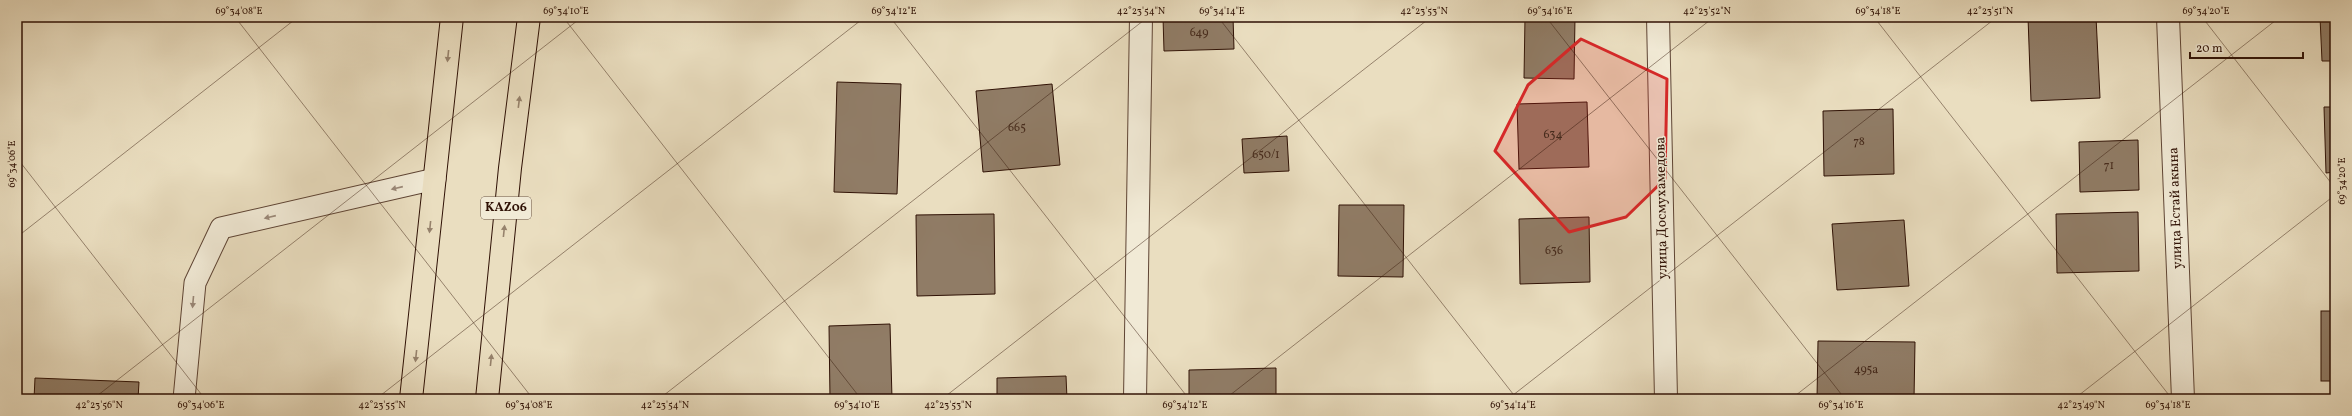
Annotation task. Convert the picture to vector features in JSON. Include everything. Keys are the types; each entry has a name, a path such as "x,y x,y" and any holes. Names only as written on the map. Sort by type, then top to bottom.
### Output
{"highway":[{"path":"411,399 452,17"},
{"name":"KАZ06","path":"487,399 510,168 529,17"}],"street":[{"path":"1135,399 1141,17"},
{"name":"улица Досмухамедова","path":"1658,17 1666,399"},
{"name":"улица Естай акына","path":"2168,17 2183,399"}],"lane":[{"path":"184,399 195,283 221,228 435,179"}],"highlighted area":[{"path":"1581,39 1667,79 1665,179 1626,217 1569,232 1495,151 1528,85"}],"building":[{"path":"1163,17 1233,17 1234,49 1164,51"},
{"path":"1525,17 1575,17 1574,79 1524,78"},
{"path":"2028,17 2096,17 2100,98 2031,101"},
{"path":"2320,17 2335,17 2335,61 2322,61"},
{"path":"837,82 901,84 897,194 834,192"},
{"path":"1052,84 1060,165 983,172 976,91"},
{"path":"1587,102 1589,167 1519,169 1517,104"},
{"path":"2324,107 2335,107 2335,172 2326,173"},
{"path":"1893,109 1894,174 1824,176 1823,111"},
{"path":"1287,136 1289,171 1244,173 1242,139"},
{"path":"2138,140 2139,190 2080,192 2079,142"},
{"path":"2335,192 2335,258 2334,258 2332,193"},
{"path":"1339,205 1404,205 1403,277 1338,276"},
{"path":"2138,212 2139,271 2057,273 2056,214"},
{"path":"994,214 995,294 917,296 916,215"},
{"path":"1589,217 1590,282 1520,284 1519,219"},
{"path":"1904,220 1909,286 1837,290 1832,224"},
{"path":"2321,311 2335,311 2335,381 2321,381"},
{"path":"890,324 892,399 830,399 829,326"},
{"path":"1818,341 1915,342 1914,399 1817,399"},
{"path":"1276,368 1276,399 1189,399 1189,370"},
{"path":"1066,376 1067,399 997,399 997,378"},
{"path":"35,378 139,382 138,399 34,399"}]}
